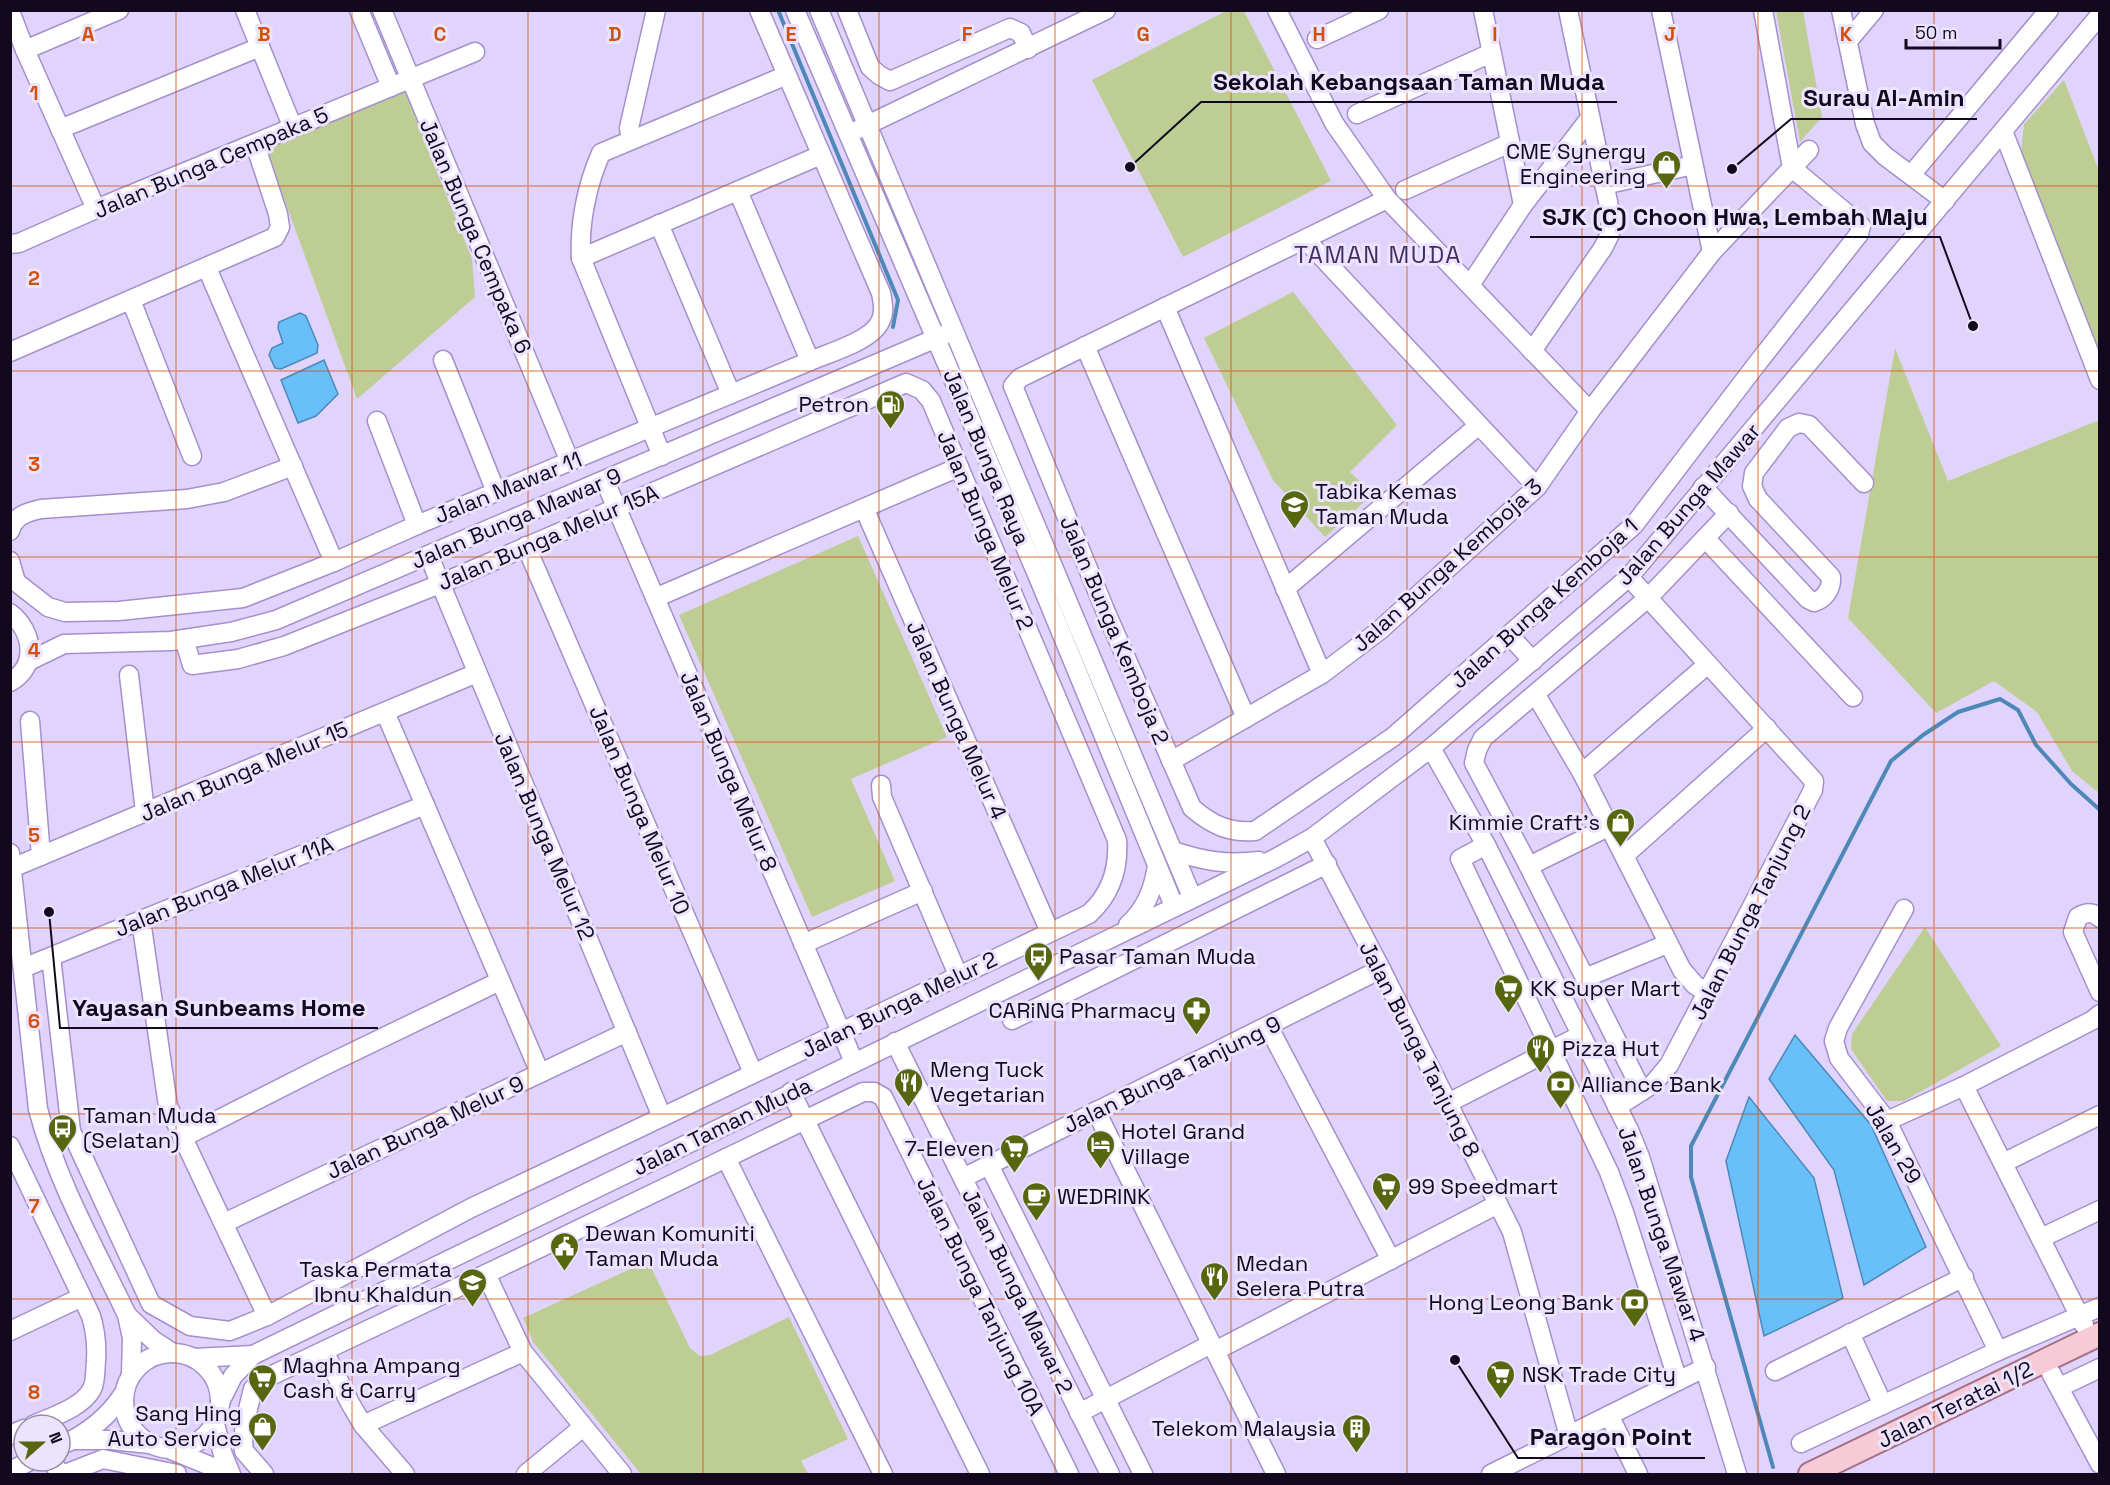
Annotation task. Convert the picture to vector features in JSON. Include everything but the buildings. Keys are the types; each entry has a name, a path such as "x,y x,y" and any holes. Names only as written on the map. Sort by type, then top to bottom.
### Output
{"main road":[{"name":"Jalan Teratai 1/2","path":"1844,1474 2055,1380 2096,1340"},
{"name":"Jalan Teratai 1/2","path":"1810,1474 2096,1340"}],"street":[{"path":"25,50 119,10"},
{"path":"245,10 292,128"},
{"path":"359,10 391,87"},
{"name":"Jalan Bunga Cempaka 6","path":"382,10 570,462"},
{"path":"631,139 630,128 656,10"},
{"path":"581,258 821,155 759,10"},
{"name":"Jalan Bunga Raya","path":"795,10 977,435 1174,906"},
{"name":"Jalan Bunga Raya","path":"819,10 1192,897"},
{"path":"847,10 870,67 891,81 1010,28 1021,33 1028,49"},
{"path":"848,134 1106,10"},
{"path":"1277,10 1334,123 1387,199 1590,411"},
{"path":"1317,39 1379,10"},
{"path":"1483,10 1523,205"},
{"path":"1532,351 1603,248 1610,234 1611,216 1568,10"},
{"path":"1661,10 1712,252"},
{"path":"1763,10 1792,168"},
{"path":"1841,10 1865,124 1872,143 1885,156 1945,201"},
{"path":"1848,41 1874,10"},
{"path":"1911,175 2049,10"},
{"path":"10,11 96,209"},
{"name":"Jalan Bunga Mawar","path":"1192,897 1274,859 1312,838 1431,748 1629,577 2100,15"},
{"path":"60,129 260,47"},
{"name":"Jalan Bunga Cempaka 5","path":"10,244 19,243 475,52"},
{"path":"1357,114 1491,53"},
{"path":"662,456 581,258 580,244 590,177 601,153 787,75"},
{"path":"1470,285 1523,205 1590,118"},
{"path":"2004,131 2100,380"},
{"path":"1405,190 1510,143"},
{"path":"10,352 275,237 280,227 278,214 255,144"},
{"name":"Jalan Bunga Kemboja 3","path":"1172,761 1322,674 1380,630 1537,487 1590,411 1712,252 1809,150"},
{"name":"Jalan Mawar 11","path":"10,561 16,582 48,607 65,612 119,611 243,598 334,562 866,337 875,330 881,320 883,308 881,293 821,155"},
{"path":"1604,185 1693,165"},
{"name":"Jalan Bunga Kemboja 1","path":"1255,831 1393,737 1634,525 1859,234 1861,226 1857,222 1792,168"},
{"path":"738,191 810,361"},
{"path":"1246,718 1085,346 1387,199"},
{"path":"659,224 731,394"},
{"path":"1305,239 1537,487"},
{"path":"207,268 334,562"},
{"path":"131,300 192,456"},
{"path":"1165,307 1322,674"},
{"name":"Jalan Bunga Mawar 9","path":"28,661 64,644 184,639 231,632 276,620 953,331"},
{"name":"Jalan Bunga Kemboja 2","path":"1085,346 1020,378 1013,386 1066,518 1192,808 1205,819 1222,828 1239,832 1255,831"},
{"path":"443,360 496,492"},
{"name":"Jalan Bunga Melur 15A","path":"184,639 192,665 238,658 284,646 440,584 906,383 921,390"},
{"name":"Jalan Bunga Melur 2","path":"51,957 71,1131 151,1304 190,1326 230,1331 267,1316 471,1208 1089,914 1105,897 1116,870 1117,840 931,400 921,390"},
{"path":"377,421 417,525"},
{"path":"1703,487 1808,599 1814,602 1822,600 1831,585 1831,577 1758,499 1752,486 1754,473 1788,428 1799,423 1809,425 1864,483"},
{"path":"1285,589 1479,425"},
{"path":"950,447 977,435"},
{"path":"11,527 24,513 41,509 164,501 224,492 293,466"},
{"path":"655,598 959,467"},
{"name":"Jalan Bunga Melur 8","path":"605,481 854,1062"},
{"name":"Jalan Bunga Melur 4","path":"864,508 1050,932"},
{"path":"1642,1091 1529,866 1474,763 1483,738 1648,598 1729,513"},
{"path":"1038,532 1066,518"},
{"path":"1705,538 1853,698"},
{"name":"Jalan Bunga Melur 10","path":"526,546 753,1073"},
{"name":"Jalan Bunga Melur 12","path":"429,556 662,1117"},
{"name":"Jalan Bunga Tanjung 2","path":"1617,1107 1653,1084 1669,1065 1813,790 1814,781 1629,577"},
{"path":"119,611 121,642"},
{"path":"10,613 26,629 30,639 28,661 12,684"},
{"name":"Jalan Bunga Mawar 9","path":"26,629 64,644"},
{"path":"1509,635 1533,661"},
{"path":"1582,772 1708,664"},
{"name":"Jalan Bunga Melur 15","path":"11,860 41,856 477,673"},
{"path":"129,675 145,812"},
{"path":"1536,695 1582,772 1682,970 1695,985 1708,993"},
{"path":"385,712 540,1073"},
{"path":"30,721 41,856"},
{"path":"1625,855 1767,728"},
{"name":"Jalan Bunga Mawar 4","path":"1431,748 1486,845 1617,1107 1643,1166 1737,1474"},
{"path":"881,785 882,797 958,975"},
{"name":"Jalan Bunga Melur 11A","path":"23,968 425,804"},
{"path":"1529,866 1610,826"},
{"name":"Jalan Bunga Tanjung 8","path":"1312,838 1381,969 1512,1232 1569,1436"},
{"path":"1486,845 1460,859 1609,1172 1678,1381"},
{"path":"1173,851 1210,862 1274,859"},
{"path":"11,860 38,1109 47,1143 60,1176 127,1315 132,1338 131,1374 124,1393 105,1418 72,1440"},
{"path":"1117,934 1137,918 1152,890 1157,864"},
{"path":"1012,1020 1327,864"},
{"path":"803,944 923,891"},
{"name":"Jalan Taman Muda","path":"220,1402 233,1376 253,1355 1192,897"},
{"name":"Jalan 29","path":"1904,909 1838,1028 1834,1041 1839,1058 1887,1121 1998,1351"},
{"path":"2100,918 2090,912 2084,913 2078,917 2073,932 2100,992"},
{"path":"141,920 168,1106 267,1316"},
{"path":"1585,978 1667,944"},
{"name":"Jalan Bunga Tanjung 9","path":"963,1178 1381,969"},
{"path":"182,1138 500,981"},
{"path":"1887,1121 1964,1086 2100,1014"},
{"path":"1268,1026 1391,1260"},
{"name":"Jalan Bunga Melur 9","path":"224,1223 627,1032"},
{"path":"1448,1103 1581,1035"},
{"name":"Jalan Bunga Mawar 2","path":"895,1042 1110,1474"},
{"path":"1964,1086 2080,1316 2096,1340"},
{"path":"791,1092 980,1474"},
{"name":"Jalan Bunga Tanjung 10A","path":"264,1474 244,1451 243,1434 253,1389 264,1379 486,1275 804,1119 863,1092 874,1092 883,1097 1070,1474"},
{"path":"1096,1112 1276,1474"},
{"path":"2003,1163 2100,1115"},
{"path":"10,1146 95,1328 97,1341 92,1389 84,1399 59,1413"},
{"path":"726,1158 883,1474"},
{"path":"989,1165 1143,1474"},
{"path":"1079,1413 1391,1260 1498,1204"},
{"path":"2041,1238 2100,1210"},
{"path":"486,1275 523,1352 622,1474"},
{"path":"1774,1371 1964,1277"},
{"path":"10,1331 82,1297"},
{"path":"1801,1443 1998,1351 2100,1307"},
{"path":"127,1315 153,1340 173,1353 194,1358 213,1376 219,1389 220,1402 215,1424 223,1455 231,1474"},
{"path":"1850,1333 1883,1405"},
{"path":"324,1351 363,1425 405,1474"},
{"path":"363,1425 523,1352"},
{"path":"131,1374 143,1362 157,1355 173,1353"},
{"name":"Jalan Taman Muda","path":"194,1358 253,1355"},
{"path":"1491,1474 1706,1367"},
{"path":"2100,1368 2055,1380 2100,1464"},
{"path":"124,1393 126,1417 132,1428 150,1444"},
{"path":"1610,1415 1638,1474"},
{"path":"171,1450 182,1449 201,1440 215,1424"},
{"path":"526,1474 583,1427"},
{"path":"72,1443 111,1440 150,1444 231,1474"},
{"path":"63,1474 103,1459 177,1474"}],"green space":[{"path":"1226,11 1244,11 1331,181 1183,257 1092,80"},
{"path":"1776,11 1803,11 1822,117 1800,142"},
{"path":"2064,80 2099,171 2099,355 2021,152 2024,124"},
{"path":"405,92 472,259 475,297 357,399 266,149"},
{"path":"1293,292 1397,425 1350,472 1373,494 1325,537 1273,480 1204,338"},
{"path":"1895,348 1948,481 2097,421 2100,428 2099,793 2072,771 2037,712 1994,681 1936,713 1848,618"},
{"path":"858,536 947,737 851,779 895,881 812,917 679,615"},
{"path":"1925,927 2001,1046 1904,1101 1887,1101 1851,1049 1852,1034"},
{"path":"648,1261 690,1348 700,1356 710,1355 789,1317 848,1439 801,1461 808,1474 641,1474 533,1342 523,1318"}],"water":[{"path":"300,313 306,316 318,345 317,353 281,369 275,368 269,355 272,348 283,343 278,328 279,322"},
{"path":"324,360 338,394 316,416 298,423 281,380"},
{"path":"1795,1035 1871,1125 1926,1247 1864,1285 1834,1170 1769,1079"},
{"path":"1749,1097 1814,1178 1843,1298 1764,1336 1726,1161"}],"waterway":[{"path":"778,10 898,300 893,327"},
{"path":"1773,1467 1691,1177 1691,1146 1891,761 1923,735 1958,712 2000,699 2018,710 2036,745 2071,784 2100,810"}],"place":[{"name":"Sekolah Kebangsaan Taman Muda","path":"1130,167"},
{"name":"Surau Al-Amin","path":"1732,169"},
{"name":"CME Synergy Engineering","path":"1667,190"},
{"name":"SJK (C) Choon Hwa, Lembah Maju","path":"1973,326"},
{"name":"Petron","path":"890,430"},
{"name":"Tabika Kemas Taman Muda","path":"1294,530"},
{"name":"Kimmie Craft's","path":"1621,848"},
{"name":"Yayasan Sunbeams Home","path":"49,912"},
{"name":"Pasar Taman Muda","path":"1038,982"},
{"name":"KK Super Mart","path":"1509,1014"},
{"name":"CARiNG Pharmacy","path":"1197,1036"},
{"name":"Pizza Hut","path":"1541,1074"},
{"name":"Meng Tuck Vegetarian","path":"909,1108"},
{"name":"Alliance Bank","path":"1560,1110"},
{"name":"Taman Muda (Selatan)","path":"62,1154"},
{"name":"Hotel Grand Village","path":"1100,1170"},
{"name":"7-Eleven","path":"1015,1174"},
{"name":"99 Speedmart","path":"1387,1212"},
{"name":"WEDRINK","path":"1036,1222"},
{"name":"Dewan Komuniti Taman Muda","path":"564,1272"},
{"name":"Medan Selera Putra","path":"1215,1302"},
{"name":"Taska Permata Ibnu Khaldun","path":"473,1308"},
{"name":"Hong Leong Bank","path":"1635,1328"},
{"name":"Paragon Point","path":"1455,1360"},
{"name":"NSK Trade City","path":"1501,1400"},
{"name":"Maghna Ampang Cash & Carry","path":"262,1404"},
{"name":"Sang Hing Auto Service","path":"263,1452"},
{"name":"Telekom Malaysia","path":"1357,1454"}],"district":[{"name":"TAMAN MUDA","path":"1378,254"}]}
